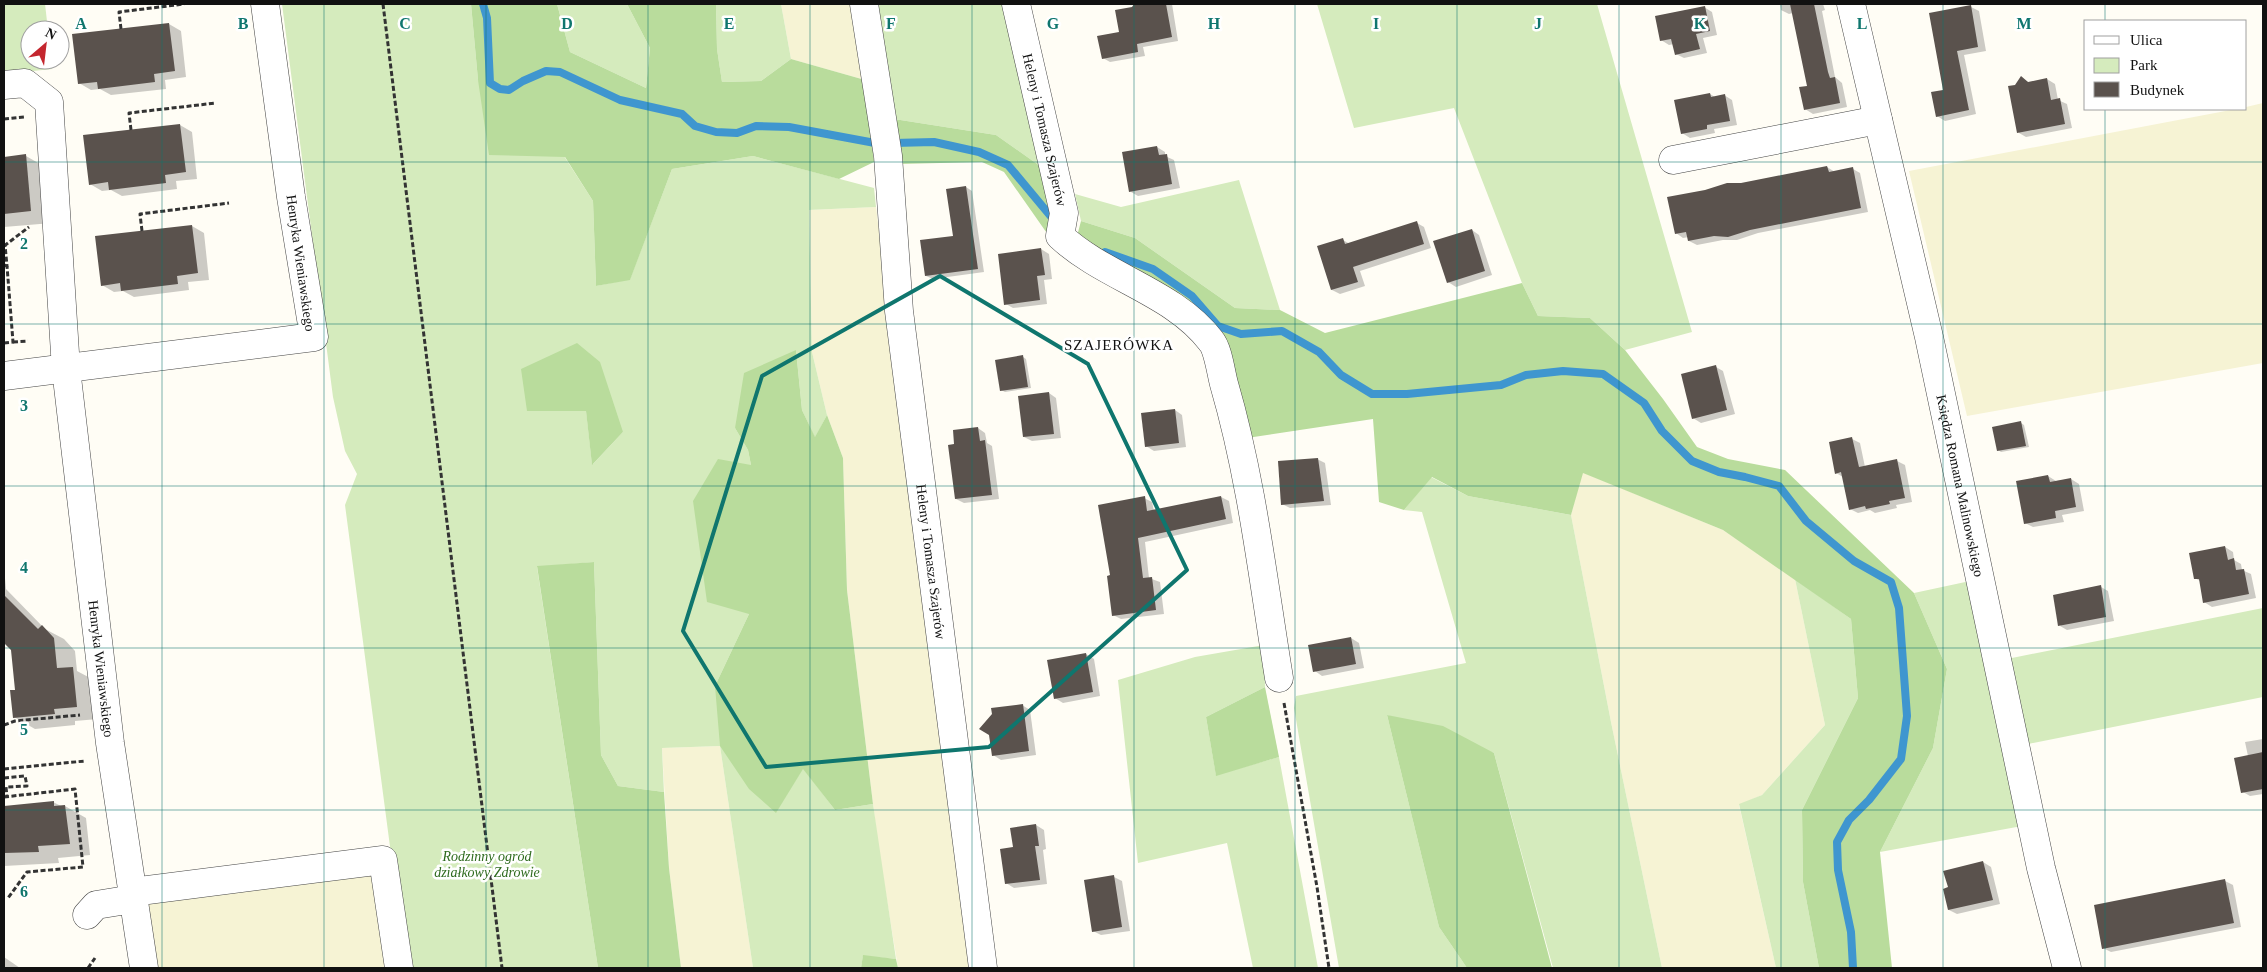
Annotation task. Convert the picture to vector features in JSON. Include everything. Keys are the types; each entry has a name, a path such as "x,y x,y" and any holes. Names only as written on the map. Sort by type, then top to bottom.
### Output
{"street":[{"name":"Henryka Wieniawskiego","path":"4,376 314,337 291,197 265,4"},
{"name":"Heleny i Tomasza Szajerów","path":"864,4 888,156 899,311 983,968"},
{"name":"Heleny i Tomasza Szajerów","path":"1016,4 1064,214 1060,236 1076,252 1182,312 1212,342 1246,471 1279,678"},
{"name":"Księdza Romana Malinowskiego","path":"1851,4 1929,337 2041,868 2067,968"},
{"name":"Henryka Wieniawskiego","path":"4,86 25,83 49,102 66,369 106,713 144,968"},
{"path":"1673,160 1878,120"},
{"path":"87,915 96,905 132,895 383,860 399,968"}],"path":[{"path":"121,29 118,12 184,4"},
{"path":"383,4 502,968"},
{"path":"131,130 129,113 216,102"},
{"path":"142,231 140,214 229,203"},
{"path":"5,245 5,266 13,342"},
{"path":"4,343 28,341"},
{"path":"1279,678 1317,887 1329,968"},
{"path":"4,725 15,720 106,713"},
{"path":"4,769 112,758"},
{"path":"4,778 26,776 27,786 6,788 6,797 75,790 83,866 27,872 8,898"},
{"path":"88,968 95,958"}],"highlighted area":[{"path":"940,276 1088,364 1187,570 989,747 766,767 683,631 762,376"}],"shaded area":[{"path":"781,4 852,4 865,80 791,59"},
{"path":"2263,103 2263,363 1967,416 1909,171 2231,110 2247,110 2247,107"},
{"path":"876,207 970,968 898,968 878,845 847,590 843,458 827,415 812,352 809,210"},
{"path":"1582,472 1723,530 1795,579 1825,725 1762,795 1739,805 1776,968 1662,968 1611,722 1571,515"},
{"path":"720,746 753,968 681,968 669,868 662,748"},
{"path":"366,871 376,876 386,968 157,968 147,904"}],"green space":[{"path":"4,4 45,4 47,20 20,20 20,70 42,70 4,74"},
{"name":"Rodzinny ogród działkowy Zdrowie","path":"282,4 471,4 478,80 564,156 593,201 596,286 630,279 672,169 753,156 874,188 876,207 809,210 812,352 827,415 815,438 802,410 796,350 735,428 748,450 751,465 749,614 715,686 776,812 803,768 835,810 873,804 896,959 863,956 861,968 753,968 720,746 662,748 664,792 618,786 601,755 594,562 537,567 598,968 406,968 345,505 357,474 345,451 333,397","holes":["586,410 623,432 593,464 592,464"]},
{"path":"471,4 557,4 570,52 646,88 650,48 627,4 716,4 717,49 722,82 761,81 791,59 865,80 874,162 839,179 753,156 672,169 630,280 596,286 593,201 565,157 489,155 478,80"},
{"path":"557,4 627,4 650,48 646,88 570,52"},
{"path":"716,4 781,4 791,59 761,81 722,82 717,49"},
{"path":"875,4 1006,4 1047,171 996,135 894,119"},
{"path":"1317,4 1597,4 1692,332 1625,350 1590,318 1538,316 1522,283 1454,108 1354,128"},
{"path":"894,119 996,135 1047,171 1054,202 1051,239 1004,172 982,162 899,164"},
{"path":"1239,180 1280,310 1235,308 1135,238 1081,221 1075,194 1121,207"},
{"path":"1081,221 1135,238 1235,308 1280,310 1325,333 1522,283 1538,316 1590,318 1625,350 1697,447 1728,459 1785,470 1914,593 1947,669 1933,748 1880,852 1892,968 1819,968 1803,882 1802,810 1858,698 1851,619 1723,530 1583,473 1571,515 1468,496 1432,477 1404,510 1379,502 1373,419 1247,438 1228,361 1076,240"},
{"path":"577,343 600,362 623,432 592,465 586,411 527,411 521,369"},
{"path":"796,350 802,410 815,437 827,415 843,458 847,590 873,804 835,810 803,769 776,813 749,789 720,746 715,686 749,614 707,602 693,501 718,459 751,465 748,450 735,428 744,373"},
{"path":"1431,477 1468,496 1571,515 1611,722 1662,968 1553,968 1494,753 1387,715 1439,927 1467,968 1339,968 1294,708 1296,696 1466,663 1422,512 1404,510"},
{"path":"594,562 601,755 618,786 664,792 669,868 681,968 598,968 537,566"},
{"path":"1795,579 1851,619 1858,698 1802,810 1803,882 1819,968 1776,968 1739,804 1762,795 1825,725"},
{"path":"1970,581 2022,826 1880,852 1933,748 1947,669 1914,593"},
{"path":"2263,608 2263,697 2028,744 2007,659"},
{"path":"1264,645 1265,687 1206,717 1216,775 1279,757 1318,968 1253,968 1227,843 1138,863 1118,680 1195,657"},
{"path":"1265,687 1279,757 1216,776 1206,717"},
{"path":"1387,715 1443,726 1494,753 1552,968 1467,968 1439,927"},
{"path":"863,955 896,959 898,968 861,968"}],"building":[{"path":"1134,4 1166,4 1172,37 1137,44 1138,52 1102,59 1097,36 1119,32 1115,10 1132,7"},
{"path":"1790,4 1814,4 1828,72 1830,78 1835,77 1840,103 1804,110 1799,87 1807,86"},
{"path":"1971,5 1978,47 1957,51 1969,110 1936,117 1931,92 1943,90 1929,13"},
{"path":"1705,6 1710,31 1696,34 1700,49 1675,55 1671,39 1660,41 1655,16"},
{"path":"169,23 175,71 154,74 155,82 98,89 97,82 78,84 72,34"},
{"path":"2021,76 2028,82 2047,78 2051,100 2060,98 2065,124 2017,133 2008,86 2015,85"},
{"path":"1710,93 1711,97 1725,94 1730,121 1707,125 1707,129 1681,134 1674,100"},
{"path":"180,124 186,172 165,175 166,183 109,190 108,182 89,185 83,135"},
{"path":"1157,146 1159,155 1167,154 1172,184 1129,192 1122,152"},
{"path":"26,154 31,211 4,214 4,157"},
{"path":"1827,166 1829,172 1853,167 1861,208 1750,230 1728,237 1714,236 1688,241 1686,232 1675,234 1667,197 1705,190 1727,183 1741,183"},
{"path":"966,186 978,269 925,276 920,240 953,236 946,189"},
{"path":"1417,221 1424,244 1353,267 1358,282 1331,290 1317,246 1343,238 1345,244"},
{"path":"192,225 198,273 177,276 178,284 121,291 120,283 101,286 95,236"},
{"path":"1472,229 1485,271 1447,283 1433,241"},
{"path":"1041,248 1045,275 1037,276 1040,300 1004,305 998,254"},
{"path":"1023,355 1028,387 1000,391 995,360"},
{"path":"1716,365 1727,410 1692,419 1681,374"},
{"path":"1049,392 1054,434 1023,437 1018,396"},
{"path":"1175,409 1179,443 1145,447 1141,413"},
{"path":"2021,421 2026,446 1997,451 1992,427"},
{"path":"978,427 980,441 985,440 992,495 955,499 948,445 954,444 953,430"},
{"path":"1852,437 1859,467 1897,459 1905,498 1889,501 1890,504 1866,509 1865,506 1849,510 1841,472 1835,474 1829,442"},
{"path":"1318,458 1324,501 1281,505 1278,461"},
{"path":"2048,475 2050,482 2071,478 2076,507 2055,511 2056,518 2024,524 2016,481"},
{"path":"1145,496 1147,511 1221,496 1226,519 1138,538 1143,578 1152,577 1156,610 1112,616 1107,576 1110,575 1098,505"},
{"path":"2225,546 2228,560 2234,558 2236,570 2244,569 2249,594 2203,603 2199,579 2194,579 2189,553"},
{"path":"2101,585 2106,617 2058,626 2053,595"},
{"path":"4,595 38,629 42,625 54,638 57,668 73,667 77,707 54,709 55,714 13,718 10,690 15,690 11,650 4,643"},
{"path":"1351,637 1356,664 1313,672 1308,645"},
{"path":"1086,653 1093,692 1054,699 1047,660"},
{"path":"1023,704 1029,751 992,756 989,735 979,729 992,714 991,708"},
{"path":"2263,752 2263,789 2241,793 2234,758"},
{"path":"54,801 54,806 65,805 70,844 38,846 39,852 4,853 4,806"},
{"path":"1036,824 1039,846 1035,846 1040,880 1005,884 1000,849 1013,847 1010,828"},
{"path":"1983,861 1993,900 1948,910 1943,889 1948,887 1943,871"},
{"path":"1114,875 1122,927 1092,932 1084,880"},
{"path":"2225,879 2234,923 2102,949 2094,905"}],"waterway":[{"path":"483,4 487,18 490,83 500,89 509,90 523,81 546,71 560,72 620,100 682,114 695,126 716,132 737,133 756,126 789,127 875,143"},
{"path":"893,143 934,142 979,152 1008,165 1053,219"},
{"path":"1105,252 1153,269 1192,296 1218,326 1241,334 1282,331 1319,352 1341,375 1372,394 1407,394 1501,385 1526,375 1563,371 1603,374 1644,403 1662,431 1692,461 1719,472 1779,486 1806,521 1854,561 1891,582 1899,608 1907,716 1901,759 1869,800 1849,820 1837,842 1838,870 1851,932 1853,968"}],"district":[{"name":"SZAJERÓWKA","path":"1119,345"}]}
